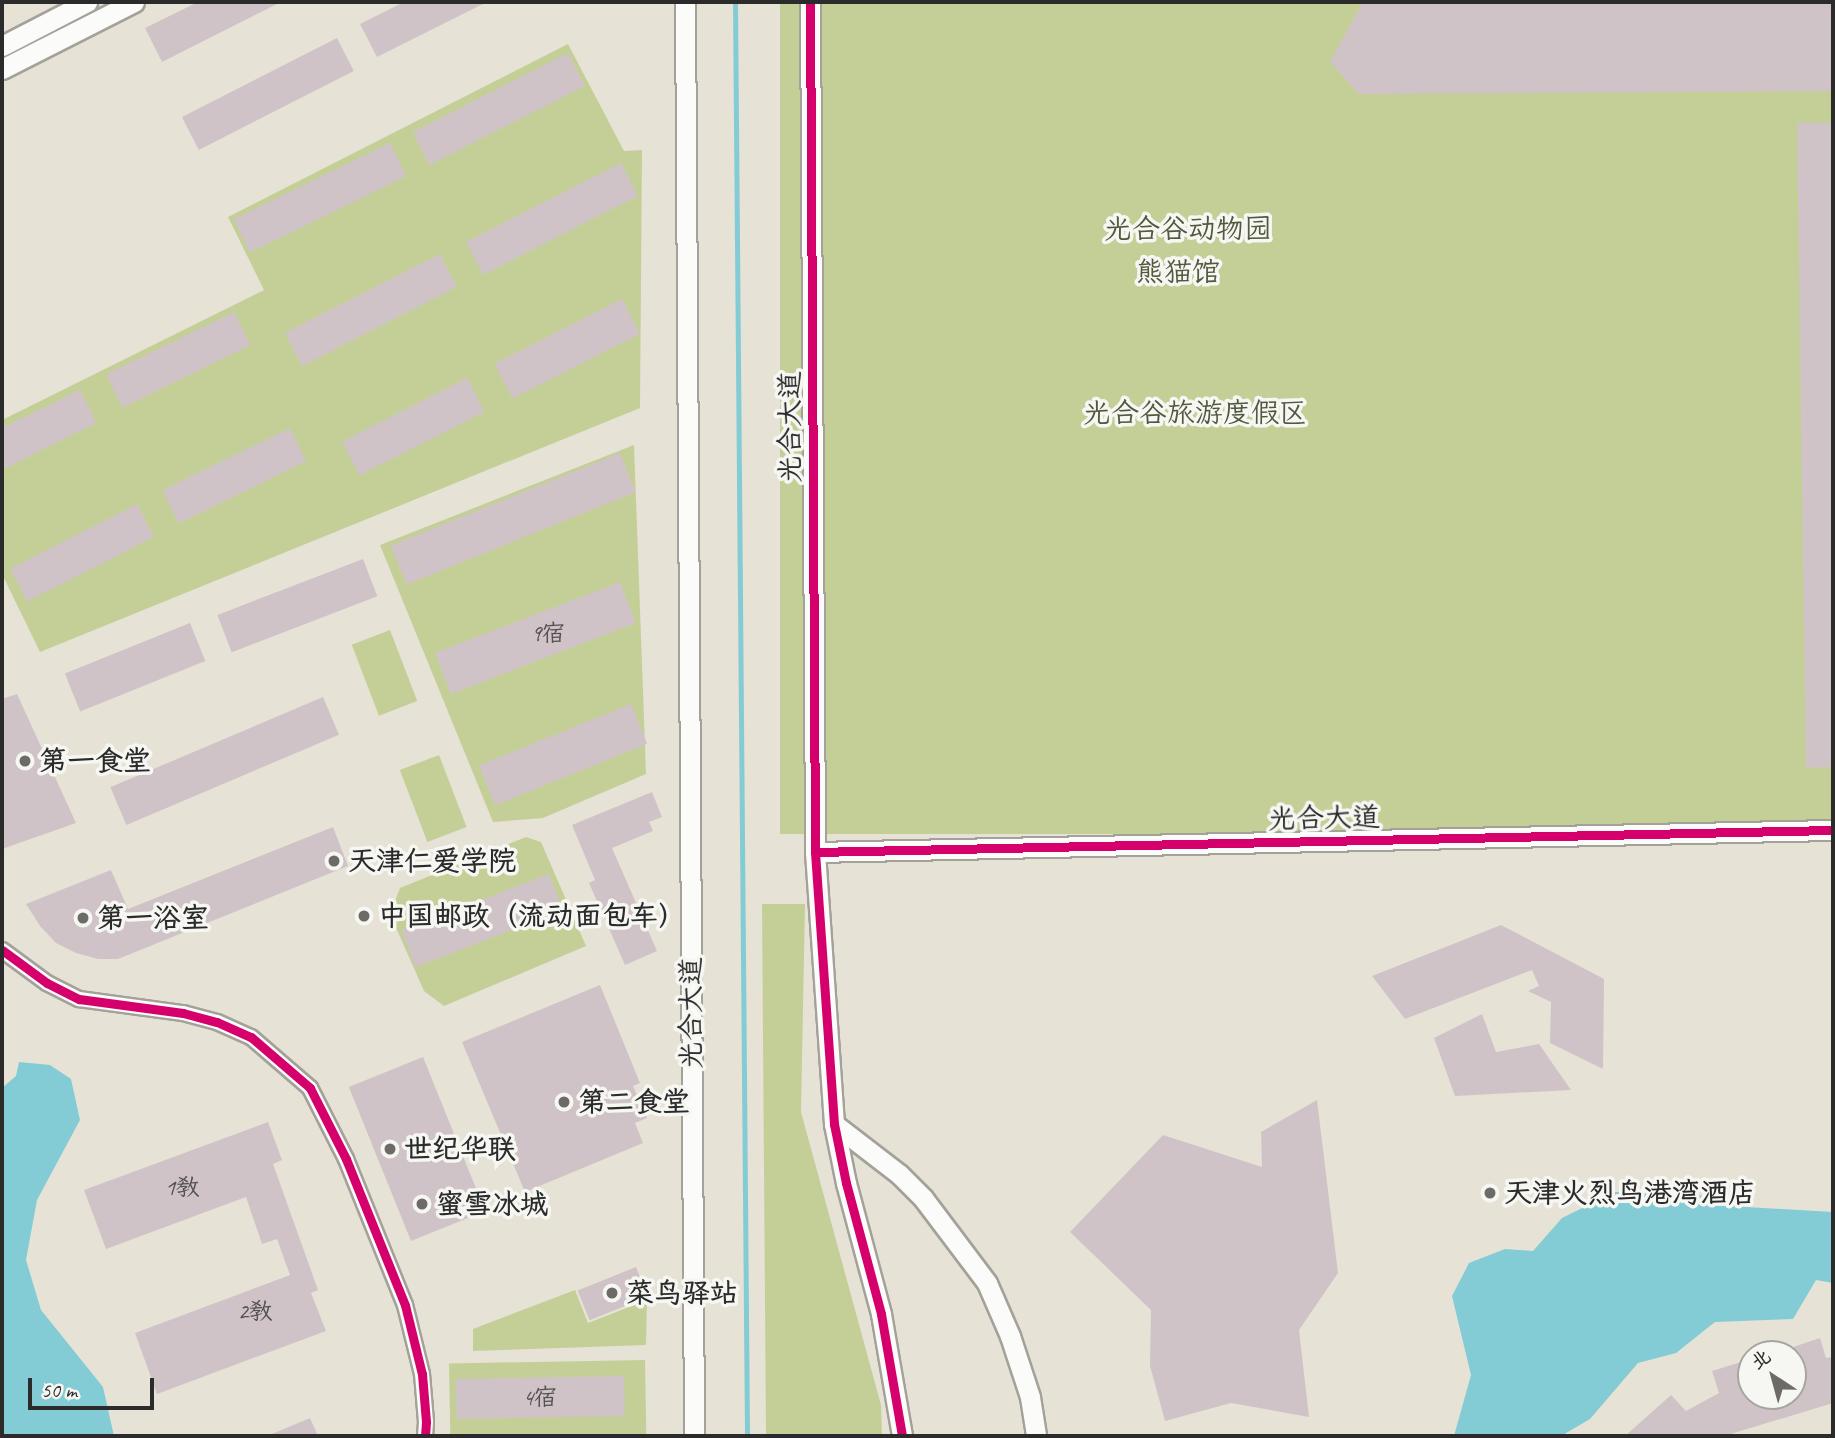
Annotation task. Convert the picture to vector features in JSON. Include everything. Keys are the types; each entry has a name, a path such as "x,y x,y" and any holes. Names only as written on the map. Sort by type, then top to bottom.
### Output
{"street":[{"path":"2,46 88,2"},
{"path":"2,69 135,2"},
{"name":"光合大道","path":"685,2 694,1436"},
{"name":"光合大道","path":"810,2 815,852 834,1124 846,1184 881,1314 902,1436"},
{"name":"光合大道","path":"815,852 1833,830"},
{"path":"2,950 47,983 79,999 184,1013 217,1022 251,1037 310,1088 346,1159 405,1306 422,1374 425,1436"},
{"path":"834,1124 899,1174 923,1198 987,1283 1024,1376 1036,1436"}],"green space":[{"name":"光合谷旅游度假区","path":"780,2 1833,2 1833,834 780,834"},
{"path":"568,44 624,151 642,150 640,408 40,652 2,574 2,420 264,290 228,217"},
{"path":"634,445 646,774 543,818 493,822 380,545"},
{"path":"390,630 417,701 379,716 352,645"},
{"path":"439,755 467,827 427,842 400,770"},
{"path":"526,837 541,842 586,946 444,1006 424,991 390,914 400,888"},
{"path":"762,904 805,904 801,1112 881,1405 882,1436 766,1436"},
{"path":"575,1290 588,1323 647,1300 646,1345 473,1351 473,1329"},
{"path":"645,1360 646,1436 450,1436 449,1363"}],"water":[{"path":"19,1062 50,1065 71,1079 80,1120 37,1200 26,1260 41,1310 103,1387 114,1436 2,1436 2,1088 16,1076"},
{"path":"1615,1192 1710,1196 1746,1207 1833,1212 1833,1283 1816,1280 1793,1319 1715,1322 1676,1353 1638,1363 1590,1419 1561,1436 1454,1436 1471,1375 1452,1296 1469,1263 1505,1249 1533,1251 1562,1218"}],"building":[{"path":"198,2 281,2 162,62 145,28"},
{"path":"404,2 487,2 377,57 360,24"},
{"path":"1363,2 1833,2 1833,91 1359,94 1330,62"},
{"path":"337,38 354,71 199,150 182,117"},
{"path":"568,53 585,86 430,165 413,132"},
{"path":"1797,123 1833,123 1833,767 1806,768"},
{"path":"390,143 406,176 250,253 234,219"},
{"path":"621,163 638,196 483,275 466,242"},
{"path":"440,254 457,287 302,366 285,333"},
{"path":"622,299 640,334 512,399 495,364"},
{"path":"234,312 250,345 123,408 106,374"},
{"path":"467,378 484,412 360,475 342,442"},
{"path":"80,390 96,423 2,470 2,428"},
{"path":"290,428 306,461 179,524 162,490"},
{"path":"620,453 636,492 407,584 391,546"},
{"path":"137,504 154,537 27,601 10,568"},
{"path":"363,559 377,596 232,652 217,615"},
{"path":"620,582 636,623 451,694 435,653"},
{"path":"190,623 205,661 80,712 65,674"},
{"name":"第一食堂","path":"17,694 76,823 2,849 2,699"},
{"path":"323,697 339,735 126,825 110,787"},
{"path":"631,704 647,744 495,805 479,765"},
{"path":"652,792 662,817 649,822 653,831 612,848 657,951 625,965 589,883 595,880 572,825"},
{"path":"333,827 348,866 118,959 98,959 76,953 56,943 40,926 26,904 111,870 128,909"},
{"path":"549,874 563,910 415,967 401,931"},
{"path":"1501,925 1604,979 1603,1069 1550,1043 1551,1002 1528,991 1539,986 1532,970 1405,1019 1372,976"},
{"name":"第二食堂","path":"600,985 640,1083 633,1086 647,1118 635,1123 643,1143 525,1192 462,1042"},
{"path":"1482,1014 1496,1052 1539,1044 1571,1090 1455,1096 1434,1038"},
{"path":"423,1057 485,1211 411,1241 349,1087"},
{"path":"1317,1100 1338,1273 1299,1330 1309,1417 1231,1403 1165,1421 1150,1366 1151,1310 1070,1232 1163,1135 1262,1167 1261,1132"},
{"path":"268,1122 282,1160 273,1164 318,1290 311,1293 326,1331 157,1394 135,1333 290,1275 277,1239 262,1244 246,1197 106,1249 84,1190"},
{"name":"菜鸟驿站","path":"636,1267 648,1297 590,1320 578,1291"},
{"path":"1820,1338 1826,1358 1833,1357 1833,1403 1724,1436 1625,1436 1671,1395 1686,1411 1719,1393 1712,1371 1737,1363 1737,1410 1807,1410 1807,1342"},
{"path":"624,1376 625,1416 457,1419 456,1379"},
{"path":"310,1418 318,1436 267,1436"}],"waterway":[{"path":"735,2 747,1436"}],"cycle path":[{"path":"810,2 815,852 834,1124 846,1183 881,1314 902,1436"},
{"path":"815,852 1833,830"},
{"path":"2,950 47,983 79,999 183,1013 217,1022 251,1037 310,1088 346,1159 405,1305 422,1374 425,1436"}],"place":[{"name":"第一食堂","path":"25,761"},
{"name":"天津仁爱学院","path":"334,861"},
{"name":"中国邮政（流动面包车）","path":"364,916"},
{"name":"第一浴室","path":"83,918"},
{"name":"第二食堂","path":"564,1102"},
{"name":"世纪华联","path":"390,1149"},
{"name":"天津火烈鸟港湾酒店","path":"1490,1193"},
{"name":"蜜雪冰城","path":"422,1204"},
{"name":"菜鸟驿站","path":"612,1293"}],"park label":[{"name":"光合谷动物园","path":"1188,229"},
{"name":"熊猫馆","path":"1178,272"}]}
